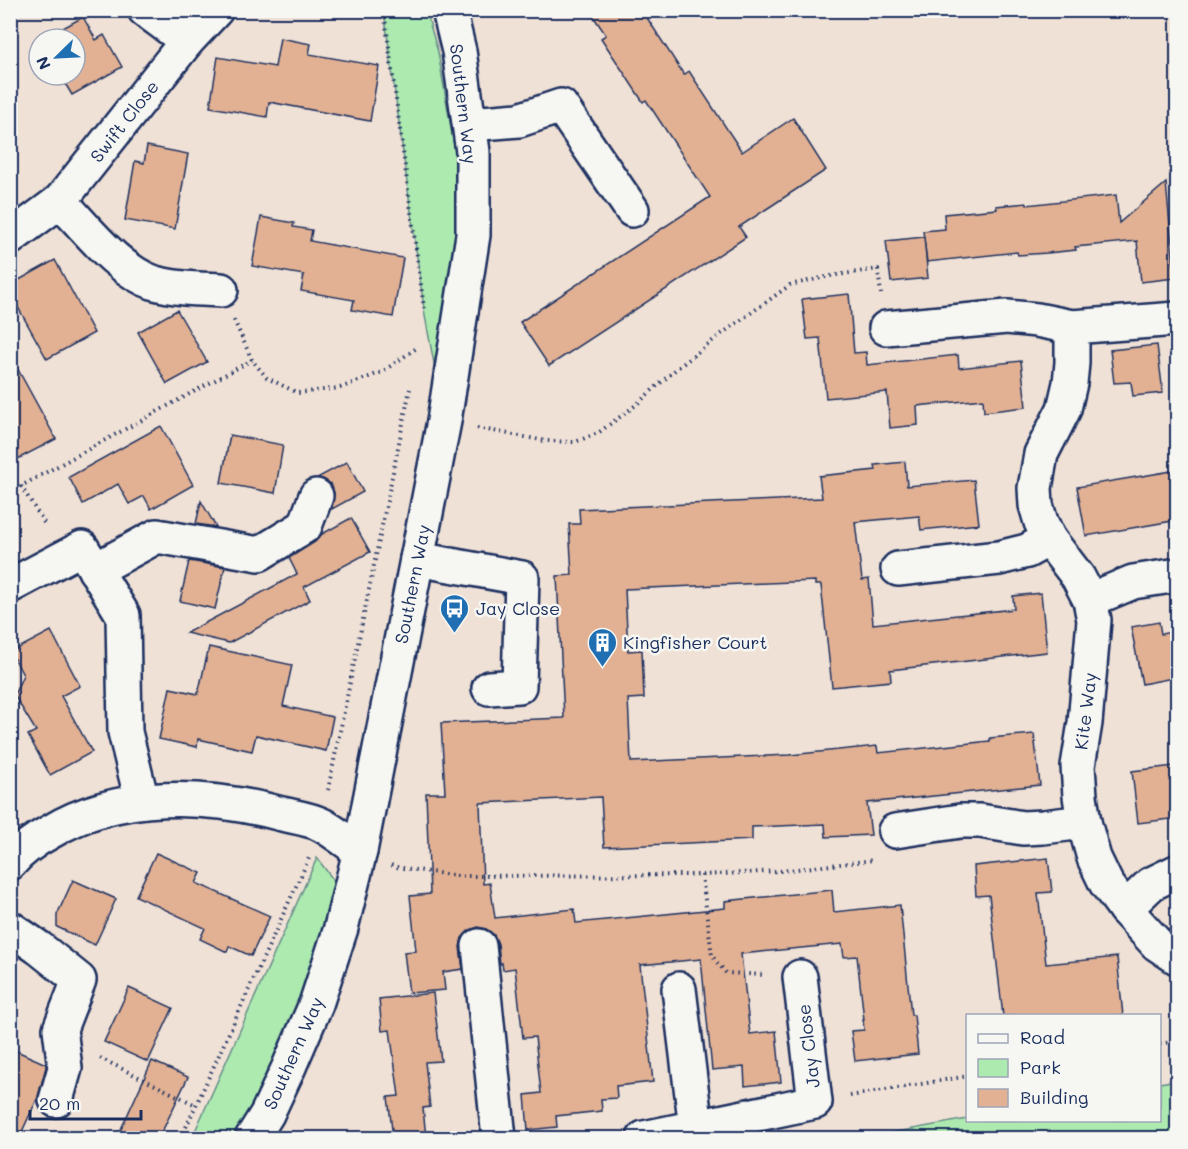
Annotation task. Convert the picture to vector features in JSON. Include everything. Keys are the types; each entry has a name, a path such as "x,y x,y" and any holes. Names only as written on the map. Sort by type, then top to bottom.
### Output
{"street":[{"path":"145,10 188,41"},
{"name":"Swift Close","path":"10,238 60,201 188,41 216,10"},
{"name":"Southern Way","path":"252,1138 267,1114 316,1004 341,928 360,851 444,422 473,236 473,152 459,51 449,10"},
{"path":"470,124 519,120 561,106 632,210"},
{"path":"60,201 111,254 134,273 154,282 176,287 220,290"},
{"path":"886,328 1006,317 1072,327 1177,319"},
{"name":"Kite Way","path":"1072,327 1070,383 1064,409 1041,454 1035,488 1036,505 1041,522 1049,539 1078,577 1090,600 1094,620 1085,723 1078,766 1084,822 1094,858 1106,883 1125,909 1157,944 1178,958"},
{"path":"10,586 157,536 259,554 304,526 316,496"},
{"path":"898,569 1006,556 1026,551 1049,539"},
{"path":"88,559 123,615 125,732 142,801"},
{"path":"417,559 522,578 519,686 489,688"},
{"path":"1090,600 1133,582 1178,575"},
{"path":"10,863 19,853 64,823 98,810 142,801 199,800 254,806 321,825 360,851"},
{"path":"895,831 960,821 981,821 1023,828 1084,822"},
{"path":"1125,909 1151,884 1178,871"},
{"path":"10,928 79,980 60,1034 65,1068 56,1100"},
{"path":"479,946 499,1138"},
{"name":"Jay Close","path":"644,1138 815,1102 800,977"},
{"path":"679,989 696,1128"}],"path":[{"path":"384,10 425,316"},
{"path":"444,422 546,441 575,442 598,433 636,405 702,349 790,285 830,276 878,269 886,328"},
{"path":"220,290 252,360 267,378 298,393 340,388 382,372 419,347 416,358"},
{"path":"10,494 252,360"},
{"path":"181,1138 309,858 321,825 412,382"},
{"path":"21,486 50,531 72,531 88,559"},
{"path":"360,851 396,867 458,876 702,875 780,871 889,859 895,831"},
{"path":"702,875 712,956 726,973 800,977"},
{"path":"60,1034 196,1105"},
{"path":"1161,1044 1178,1041"},
{"path":"815,1102 966,1076"}],"green space":[{"path":"384,11 426,11 438,52 464,204 436,374 425,316"},
{"path":"317,858 334,881 316,952 287,1034 240,1138 192,1138"},
{"path":"1177,1080 1177,1138 864,1138 966,1119 966,1122 1161,1122 1161,1083"}],"building":[{"path":"589,10 642,10 684,75 689,71 742,152 793,118 826,170 739,227 746,237 549,366 520,322 710,197 646,100 643,102 601,38 606,35"},
{"path":"83,17 96,40 104,35 122,67 87,87 87,27 65,27"},
{"path":"280,38 311,44 309,54 379,66 370,121 269,102 267,117 210,107 218,57 275,67"},
{"path":"67,87 86,87 72,95"},
{"path":"147,146 188,154 175,229 125,220 135,161 144,163"},
{"path":"1166,183 1175,278 1141,282 1137,241 1075,247 1076,250 1047,253 1018,255 1017,252 927,262 923,231 945,229 944,214 997,209 996,206 1027,203 1027,205 1116,195 1119,223"},
{"path":"261,217 294,223 293,227 312,230 310,241 403,258 393,317 352,310 354,300 301,291 304,275 252,266"},
{"path":"924,237 928,278 891,282 886,241"},
{"path":"55,260 94,333 47,359 10,293 10,285"},
{"path":"849,294 854,353 866,352 867,365 958,355 959,368 1021,361 1026,407 984,412 983,399 917,406 918,425 890,428 887,392 826,398 820,338 807,339 802,299"},
{"path":"177,310 207,362 167,384 138,332"},
{"path":"1157,345 1163,393 1133,396 1131,382 1114,383 1110,350"},
{"path":"10,355 56,439 10,463"},
{"path":"161,426 193,485 151,509 144,496 129,504 118,484 83,504 69,477"},
{"path":"230,435 283,445 275,493 221,483"},
{"path":"347,462 363,492 332,509 334,493 331,484 317,478"},
{"path":"905,462 907,486 974,480 979,524 921,530 919,516 855,522 862,580 869,579 873,624 1014,609 1013,596 1041,593 1047,652 890,670 891,681 832,687 821,585 815,585 815,581 625,589 628,651 642,650 644,698 628,699 631,762 790,755 877,746 878,753 1034,734 1040,785 867,803 871,835 826,837 825,824 752,827 752,840 604,847 601,797 480,803 483,884 490,883 495,918 574,909 576,923 725,908 725,901 832,890 834,912 900,905 911,1015 914,1015 918,1054 855,1061 851,1031 864,1030 857,956 844,957 842,944 741,954 750,1034 776,1031 781,1082 745,1086 744,1067 712,1070 701,959 640,965 653,1082 616,1086 617,1098 601,1099 602,1111 556,1116 557,1127 528,1130 525,1095 541,1093 535,1037 523,1038 515,968 503,970 494,935 478,927 469,931 462,938 460,947 463,969 443,972 445,990 409,993 404,952 416,951 410,896 430,894 426,793 445,793 441,723 564,718 557,576 572,575 569,524 580,524 579,509 822,498 819,476 876,470 875,465"},
{"path":"1178,470 1178,520 1086,536 1077,487"},
{"path":"201,501 216,527 196,524"},
{"path":"351,518 370,552 304,587 310,600 229,643 186,633 297,574 289,558 315,542 322,534"},
{"path":"189,561 225,567 215,609 180,601"},
{"path":"1159,622 1161,634 1178,631 1178,677 1142,684 1131,627"},
{"path":"51,631 80,686 61,696 92,752 50,775 28,735 36,731 14,695 23,675 11,652"},
{"path":"209,647 292,665 283,706 333,717 326,751 256,735 252,751 198,739 197,747 159,739 170,688 198,694"},
{"path":"1174,766 1178,791 1178,818 1138,823 1132,771"},
{"path":"156,853 201,873 196,883 270,916 251,956 229,946 227,952 200,939 205,928 136,896"},
{"path":"1048,858 1052,892 1038,893 1046,964 1117,957 1123,1014 1003,1014 989,895 976,896 974,866"},
{"path":"73,880 116,899 95,945 57,927 57,915"},
{"path":"129,988 173,1008 148,1062 104,1042"},
{"path":"433,993 441,1061 425,1062 430,1107 423,1108 426,1138 393,1138 388,1097 399,1096 390,1030 382,1031 379,999"},
{"path":"10,1048 46,1064 38,1097 19,1138 10,1138"},
{"path":"152,1061 188,1077 159,1138 117,1138"}],"place":[{"name":"Jay Close","path":"455,634"},
{"name":"Kingfisher Court","path":"602,668"}]}
